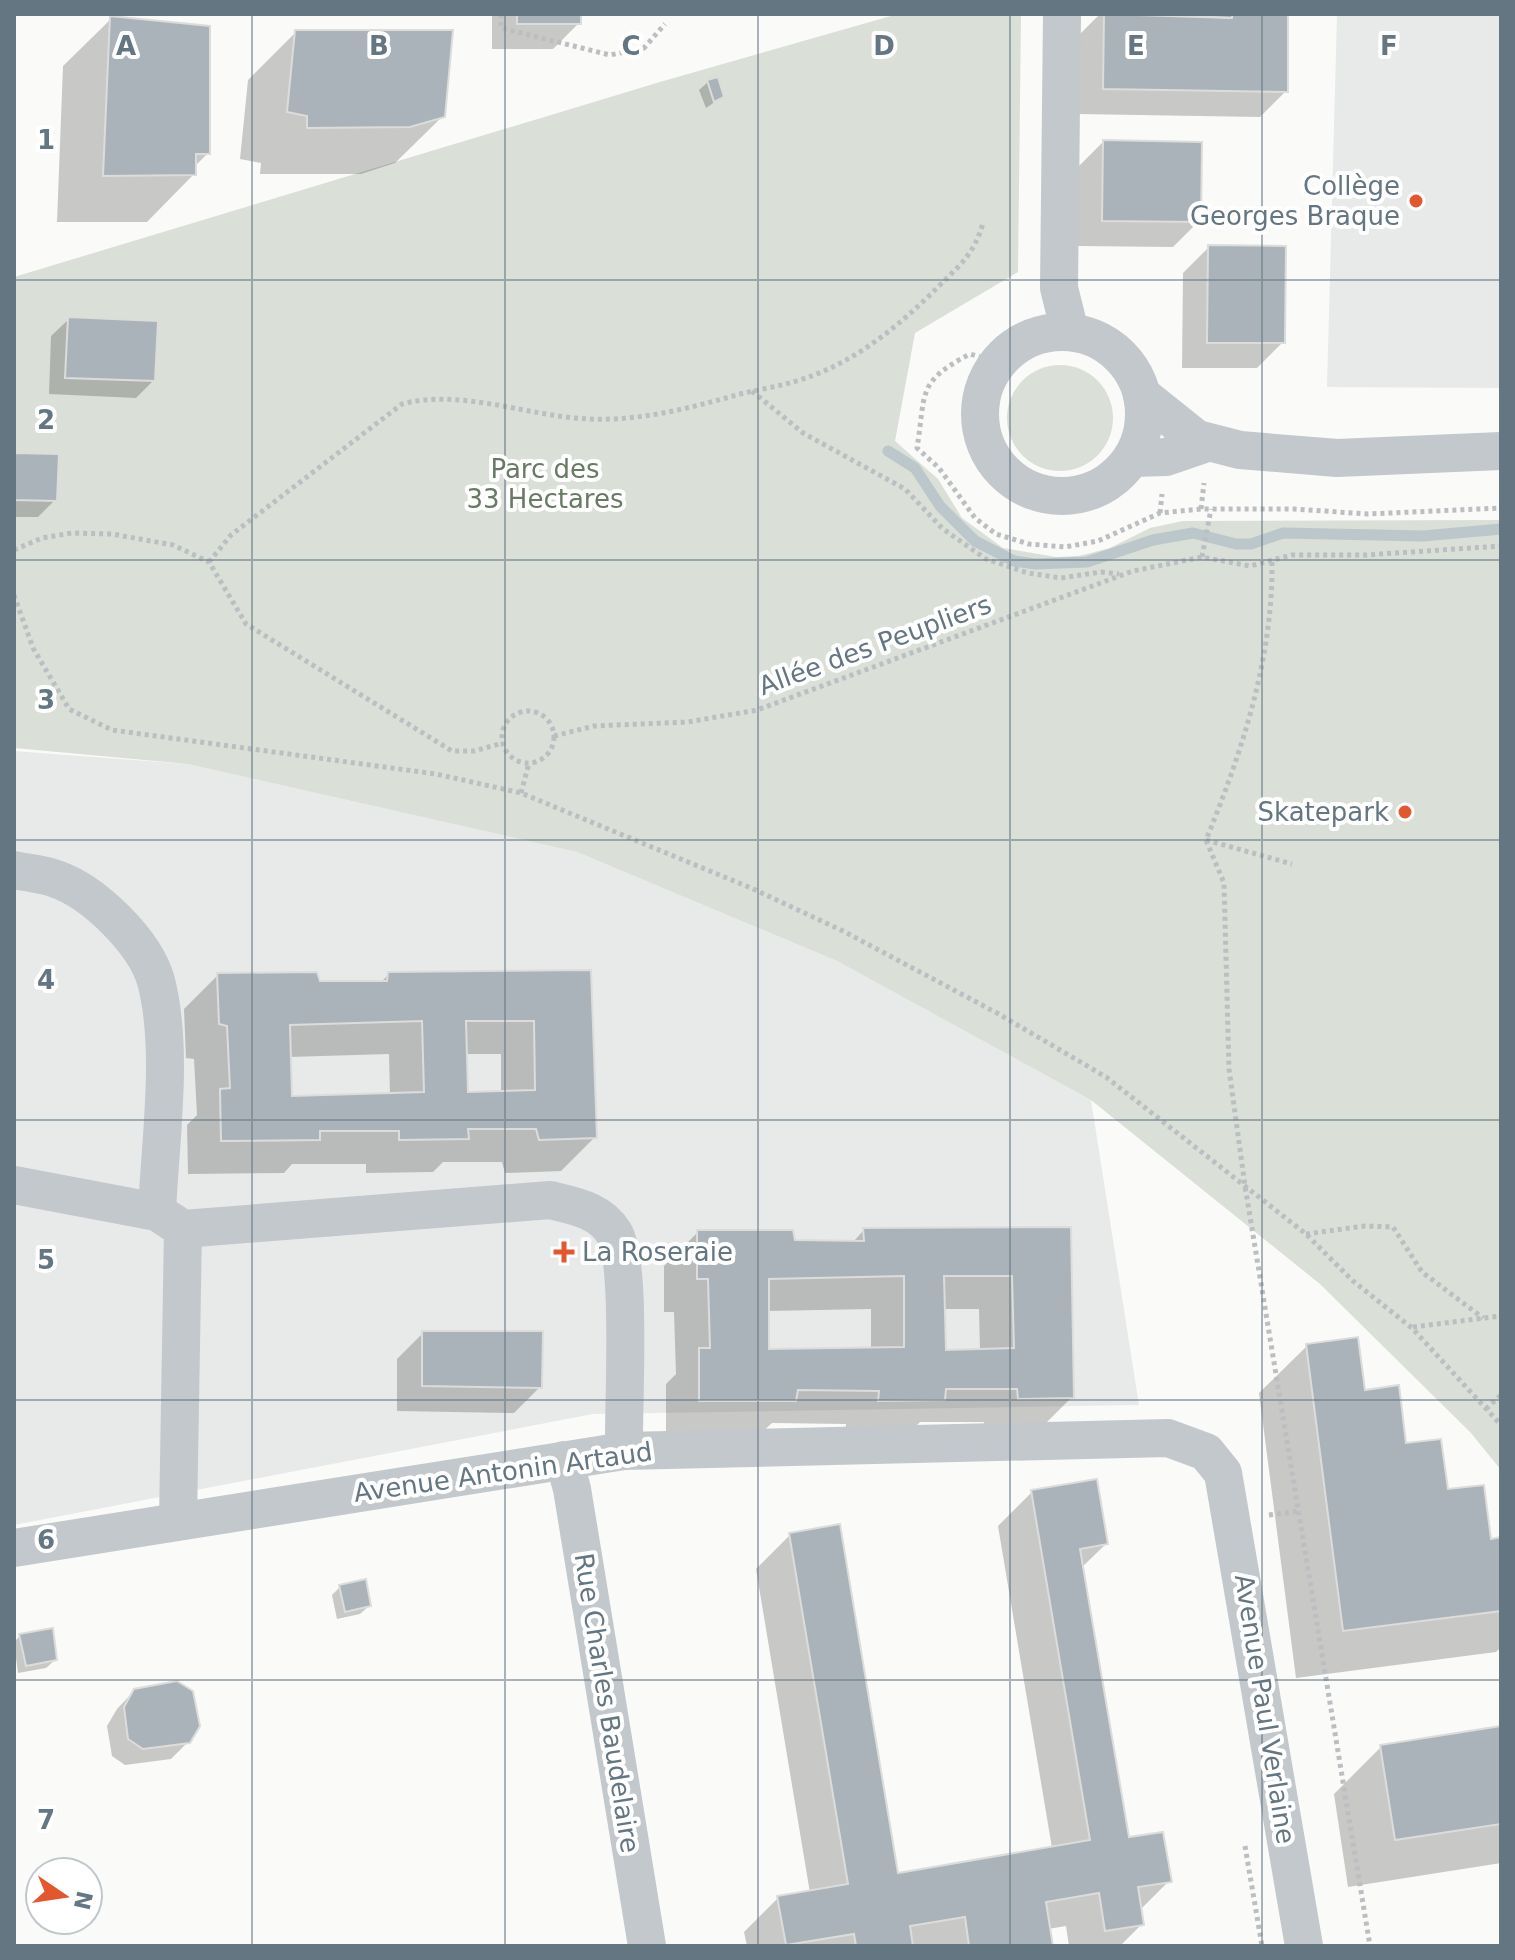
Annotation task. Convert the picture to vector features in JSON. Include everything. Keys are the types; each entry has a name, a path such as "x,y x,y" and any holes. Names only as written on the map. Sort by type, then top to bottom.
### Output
{"street":[{"path":"1062,14 1059,288 1070,332"},
{"path":"1070,332 1093,337 1113,349 1129,366 1142,395 1143,433 1133,458 1115,478 1092,492 1065,497 1039,494 1015,482 995,463 983,439 980,412 985,386 998,362 1043,334 1070,332"},
{"path":"1142,395 1207,443 1240,450 1337,458 1501,451"},
{"path":"1133,458 1166,457 1207,443"},
{"path":"14,870 57,879 95,900 123,925 155,979 164,1046 178,1521"},
{"path":"14,1185 170,1220 550,1200 588,1209 614,1233 624,1267 624,1451"},
{"name":"Avenue Antonin Artaud","path":"14,1548 624,1451 1168,1438 1206,1452 1223,1473"},
{"name":"Rue Charles Baudelaire","path":"564,1460 572,1489 647,1946"},
{"name":"Avenue Paul Verlaine","path":"1223,1473 1304,1946"}],"path":[{"path":"501,14 501,28 610,55 644,48 665,24"},
{"path":"209,562 231,535 402,404 432,400 550,417 626,420 794,382 843,362 883,338 975,249 983,223"},
{"path":"998,362 970,354 941,369 928,384 917,448 939,468 975,518 996,534 1029,544 1065,547 1098,541 1160,513 1211,509 1368,514 1501,508"},
{"path":"751,391 803,433 905,489 943,529 986,559 1028,573 1061,578 1101,572 1124,574"},
{"path":"1211,509 1202,555 1250,566 1292,555 1366,555 1501,546"},
{"path":"14,550 42,538 72,533 112,534 173,545 209,562 246,624 452,751 474,751 503,743"},
{"name":"Allée des Peupliers","path":"554,736 594,726 688,722 757,710 1124,574 1202,555"},
{"path":"1272,562 1272,596 1250,720 1238,763 1206,840 1224,883 1229,1069 1245,1186 1370,1946"},
{"path":"14,595 33,648 69,709 112,730 436,774 521,793 751,888 843,931 997,1013 1106,1077 1306,1234 1353,1281 1412,1328 1501,1425"},
{"path":"524,712 541,715 554,736 544,757 529,763 515,760 503,743 502,734 509,719 524,712"},
{"path":"521,793 529,763"},
{"path":"1206,840 1292,864"},
{"path":"1306,1234 1365,1226 1393,1227 1422,1272 1483,1318"},
{"path":"1412,1328 1501,1316"},
{"path":"1486,1409 1501,1395"}],"shaded area":[{"name":"Collège Georges Braque","path":"1337,14 1501,14 1501,388 1327,387"},
{"name":"La Roseraie","path":"14,751 188,764 577,852 837,961 1091,1100 1139,1405 593,1414 14,1525"}],"green space":[{"name":"Parc des 33 Hectares","path":"898,14 1021,14 1018,272 915,333 895,441 938,479 962,518 1003,548 1056,557 1079,556 1110,548 1150,528 1183,521 1501,520 1501,1470 1471,1433 1320,1284 1091,1100 837,961 577,852 188,764 14,748 14,277 660,82"},
{"path":"1060,365 1080,369 1097,381 1109,398 1113,418 1109,438 1097,455 1080,467 1060,471 1040,467 1023,455 1011,438 1007,418 1011,398 1023,381 1040,369"}],"building":[{"path":"517,14 581,14 581,24 517,24"},
{"path":"1104,14 1232,18 1232,14 1288,14 1288,92 1103,89"},
{"path":"1160,14 1232,14 1232,18"},
{"path":"110,16 210,26 210,154 196,154 196,175 103,176"},
{"path":"295,30 453,30 445,117 410,127 307,128 307,116 287,112"},
{"path":"718,77 724,97 714,102 707,80"},
{"path":"1103,140 1202,142 1201,222 1102,221"},
{"path":"1208,245 1286,246 1285,343 1207,343"},
{"path":"68,317 158,321 155,381 65,378"},
{"path":"14,453 59,454 57,501 14,500"},
{"path":"591,970 597,1138 539,1140 536,1129 468,1129 469,1139 399,1140 399,1131 320,1131 320,1140 221,1141 220,1089 230,1088 227,1026 219,1024 217,973 317,972 320,981 387,981 388,972","holes":["422,1021 424,1092 292,1096 290,1025","466,1021 534,1021 535,1090 468,1092"]},
{"path":"1071,1227 1074,1398 1018,1399 1017,1389 946,1389 945,1400 878,1401 879,1391 798,1390 796,1401 699,1401 699,1348 710,1348 708,1279 697,1279 697,1230 793,1230 795,1240 864,1241 863,1228","holes":["904,1276 904,1347 769,1349 769,1279","944,1276 1012,1276 1014,1348 946,1350"]},
{"path":"422,1331 543,1331 542,1388 422,1386"},
{"path":"1358,1337 1365,1390 1399,1385 1406,1443 1441,1439 1448,1489 1484,1485 1491,1539 1501,1537 1501,1611 1343,1631 1306,1344"},
{"path":"1097,1479 1108,1544 1080,1549 1129,1837 1163,1832 1172,1882 1138,1887 1144,1925 1105,1931 1099,1893 1046,1902 1053,1946 969,1946 965,1917 910,1926 913,1946 856,1946 854,1934 786,1945 777,1896 848,1884 789,1533 840,1524 898,1873 1090,1840 1031,1490"},
{"path":"366,1579 371,1606 345,1612 339,1585"},
{"path":"53,1628 57,1660 26,1666 19,1634"},
{"path":"177,1681 193,1691 200,1726 190,1743 143,1749 128,1739 124,1707 134,1689"},
{"path":"1501,1726 1501,1824 1395,1840 1380,1745"}],"waterway":[{"path":"888,451 915,468 940,506 975,541 1014,561 1035,564 1087,562 1153,540 1193,533 1236,544 1251,544 1283,533 1423,536 1501,529"}],"place":[{"name":"Collège Georges Braque","path":"1416,201"},
{"name":"Skatepark","path":"1405,812"},
{"name":"La Roseraie","path":"564,1252"}]}
